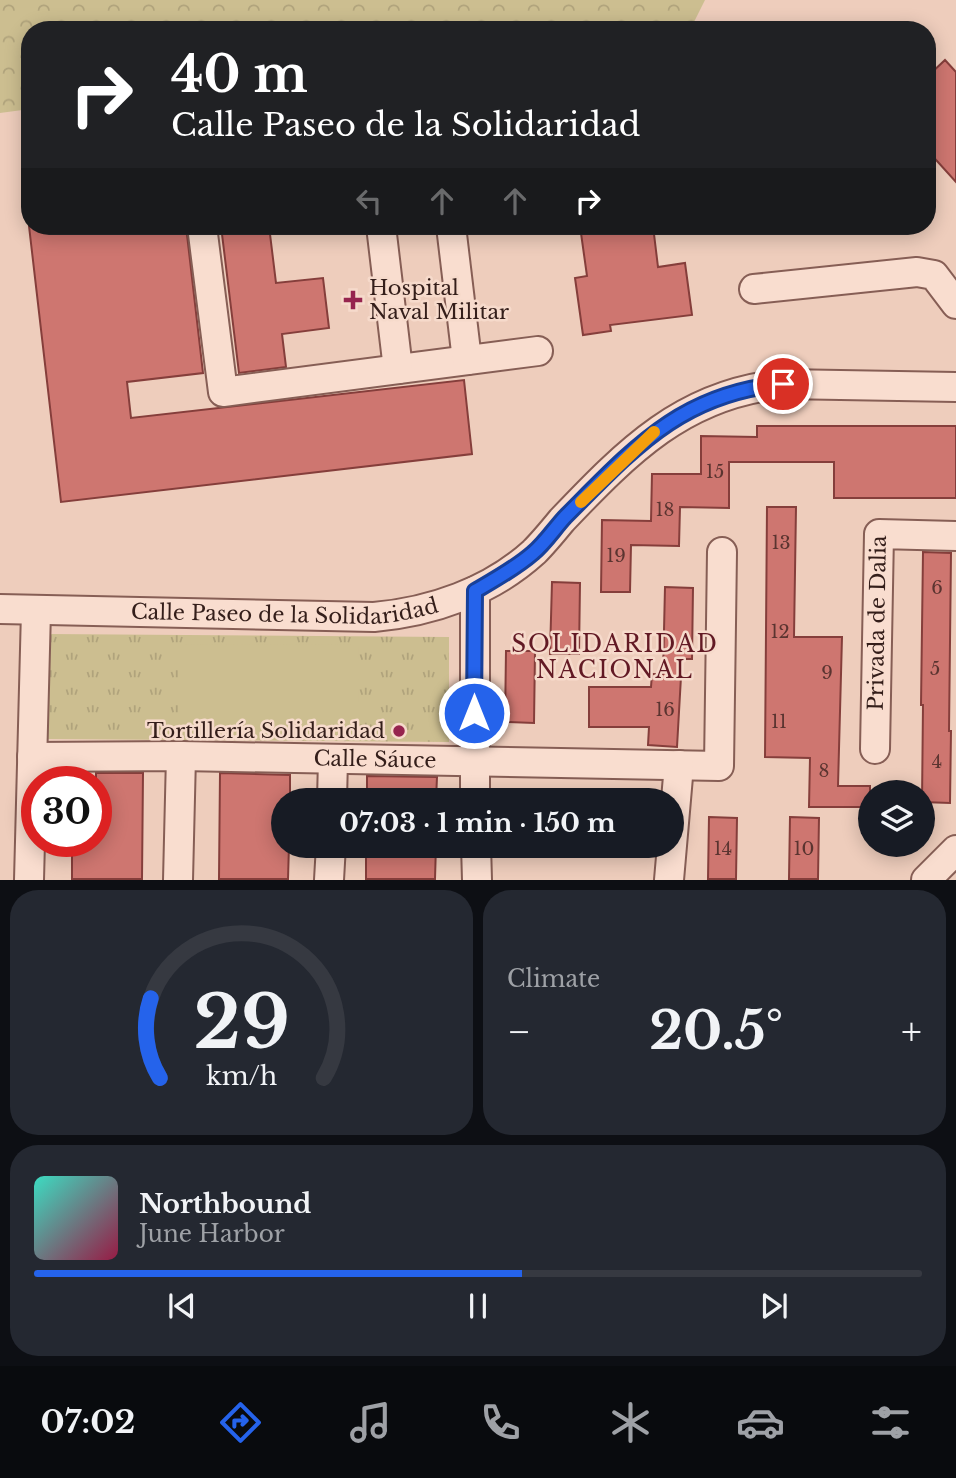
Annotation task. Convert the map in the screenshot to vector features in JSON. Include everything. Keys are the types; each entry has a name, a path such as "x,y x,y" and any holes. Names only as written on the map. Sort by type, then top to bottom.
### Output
{"street":[{"path":"203,235 223,392 538,351"},
{"path":"382,235 398,369"},
{"path":"452,235 467,360"},
{"path":"754,289 917,272 934,275 956,303"},
{"name":"Calle Paseo de la Solidaridad","path":"0,609 374,617 406,614 475,591 533,553 570,512 654,432 699,406 746,389 783,384 956,387"},
{"name":"Privada de Dalia","path":"875,748 879,534 956,536"},
{"name":"Calle Sáuce","path":"32,757 181,756 719,766 722,552"},
{"path":"475,591 475,788"},
{"path":"29,880 36,611"},
{"path":"178,880 181,756"},
{"path":"332,788 333,759"},
{"path":"669,880 679,765"},
{"path":"926,880 956,850"},
{"path":"330,880 331,858"},
{"path":"476,858 477,880"}],"green space":[{"path":"0,0 705,0 694,21 21,21 21,110 0,113"},
{"path":"48,634 449,637 449,742 47,739"},
{"path":"179,644 359,645 358,731 179,730"}],"building":[{"path":"945,60 956,72 956,182 936,160 936,68"},
{"path":"30,235 187,235 203,373 127,382 131,418 464,380 472,454 61,502"},
{"path":"222,235 270,235 276,283 323,278 329,328 282,334 286,367 239,373"},
{"path":"581,235 654,235 658,267 685,263 692,315 610,325 611,331 583,335 575,278 587,276"},
{"path":"757,426 956,426 956,498 834,498 834,462 729,462 729,508 680,507 679,546 631,545 630,592 601,592 602,520 651,521 652,474 701,474 701,436 757,437"},
{"path":"767,507 796,507 794,637 842,637 838,786 858,786 858,807 809,807 810,758 765,757"},
{"path":"923,552 951,553 950,803 935,802 935,780 922,780"},
{"path":"552,582 580,583 579,654 550,654"},
{"path":"665,587 693,588 692,659 682,659 677,747 648,745 649,727 589,727 589,687 651,687 652,674 663,674"},
{"path":"506,651 535,651 534,723 505,722"},
{"path":"112,773 143,773 142,879 72,879 72,857 112,857"},
{"path":"220,773 290,775 290,788 271,788 271,858 289,858 288,879 219,879"},
{"path":"367,776 437,777 437,788 367,788"},
{"path":"709,817 737,818 736,879 708,879"},
{"path":"790,817 819,818 818,879 789,879"},
{"path":"366,858 436,858 435,879 366,879"}],"slow traffic":[{"path":"581,502 654,432"}],"place":[{"name":"Hospital Naval Militar","path":"353,300"},
{"name":"Tortillería Solidaridad","path":"399,731"}],"district":[{"name":"SOLIDARIDAD NACIONAL","path":"615,657"}],"route":[{"path":"474,713 475,591 533,553 563,519 654,432 688,411 722,396 783,384"}]}
